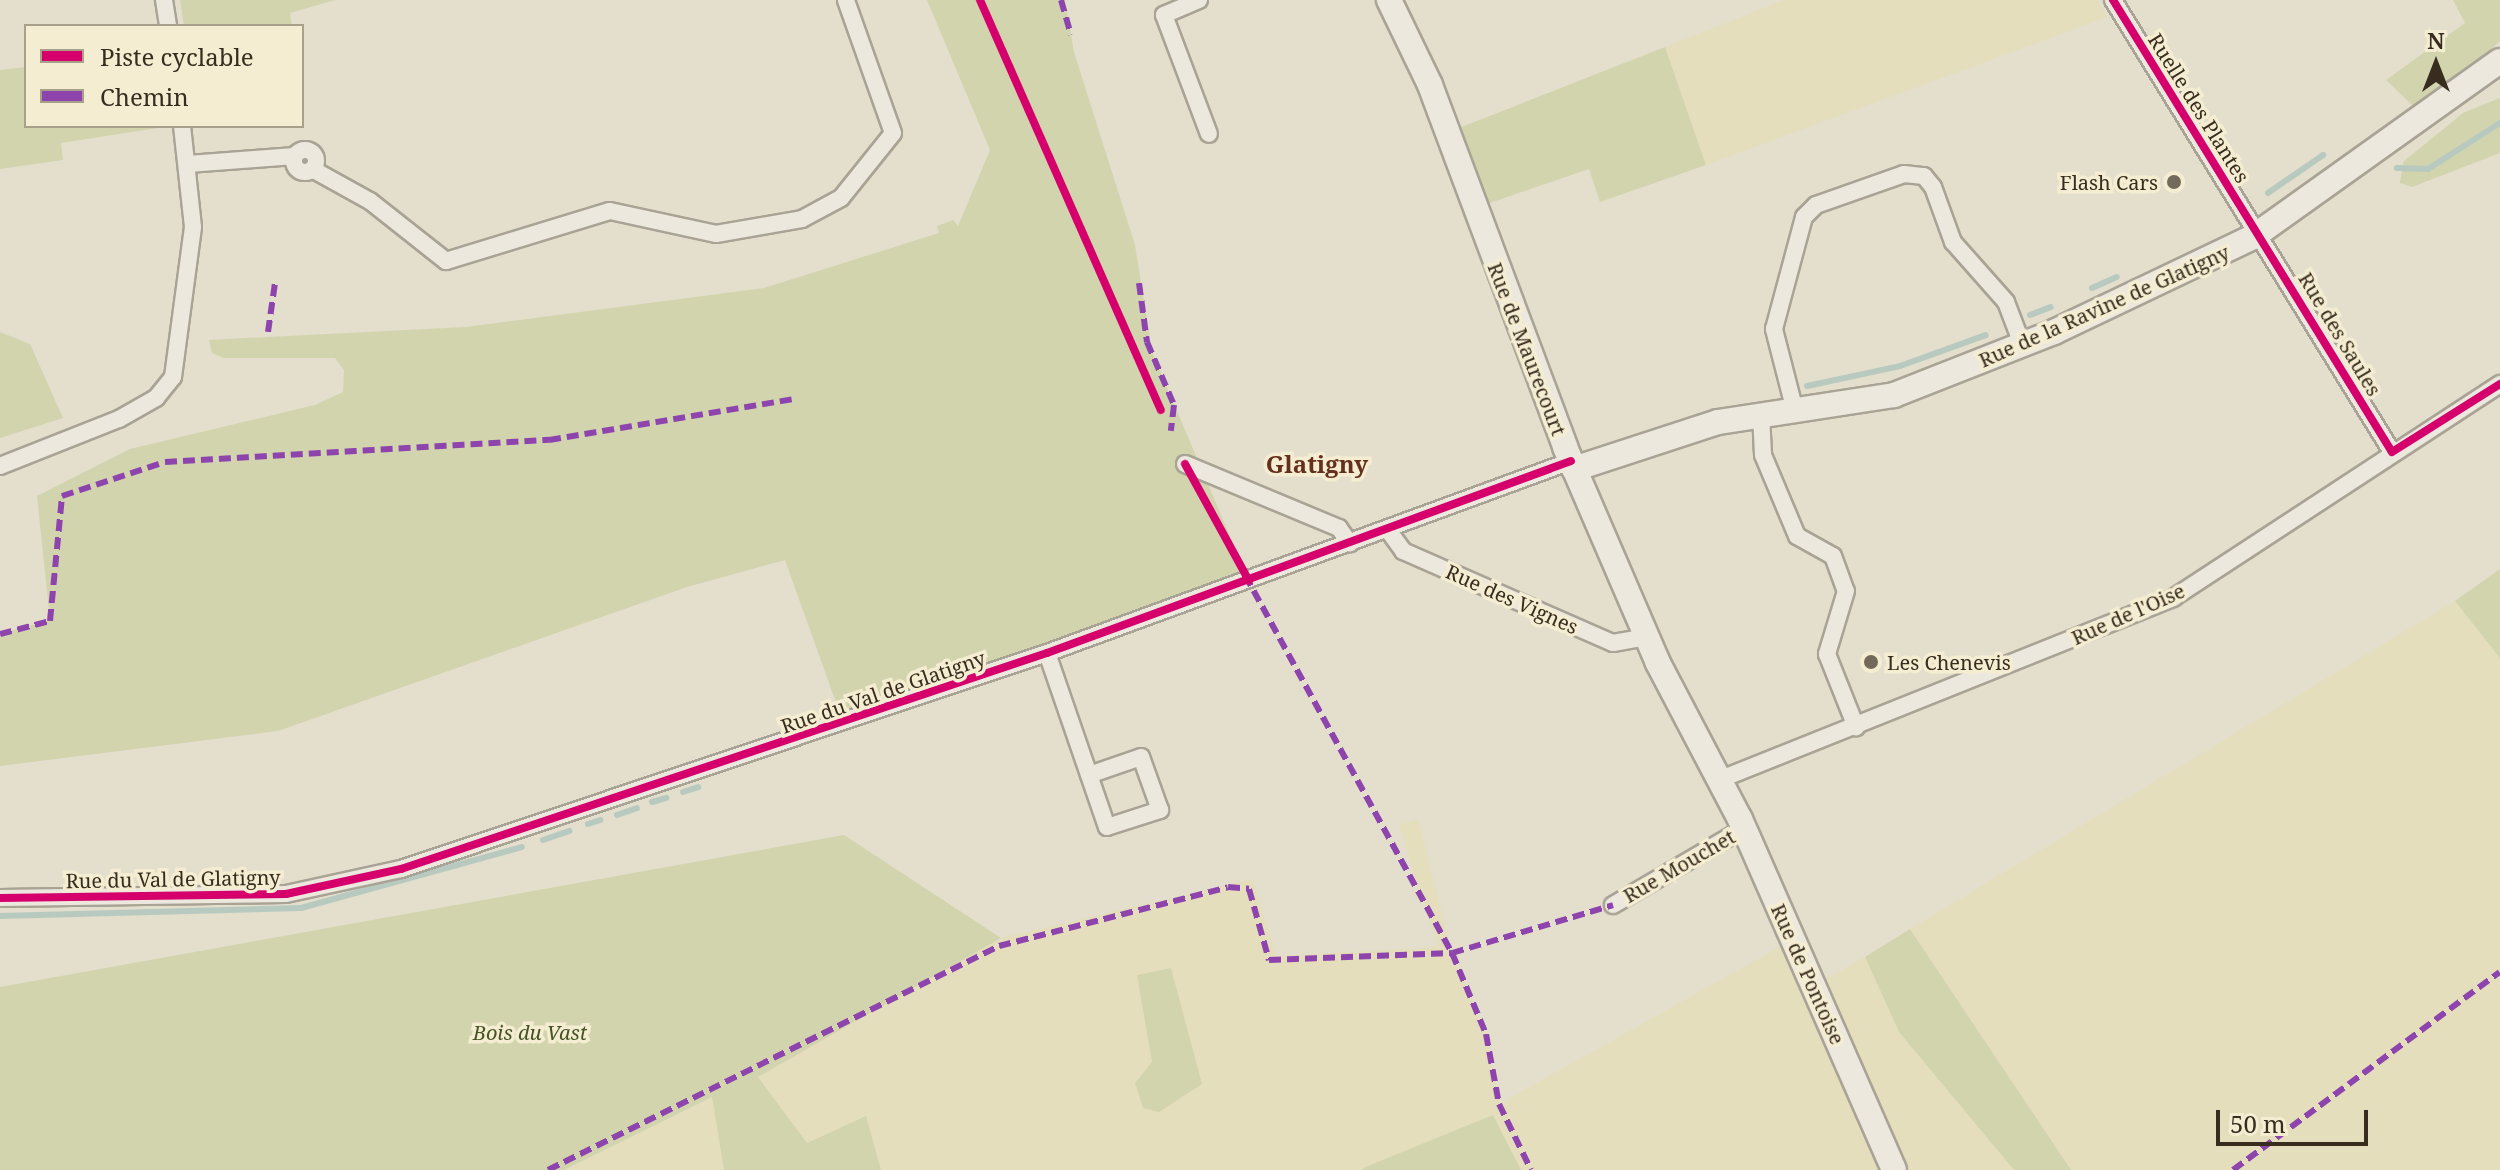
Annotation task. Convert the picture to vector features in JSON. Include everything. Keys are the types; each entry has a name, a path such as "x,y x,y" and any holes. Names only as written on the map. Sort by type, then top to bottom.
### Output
{"main road":[{"name":"Rue de Maurecourt","path":"1389,0 1430,85 1573,465 1647,637 1721,779"},
{"path":"2261,232 2500,61"},
{"name":"Rue de la Ravine de Glatigny","path":"1573,465 1761,414 1894,395 2022,344 2261,232"},
{"name":"Rue de Pontoise","path":"1721,779 1894,1170"}],"street":[{"path":"164,0 168,24"},
{"path":"188,164 295,156 299,170 312,169 370,201 446,261 610,211 716,234 802,219 841,198 893,133 846,0"},
{"path":"1199,0 1164,15 1209,134"},
{"name":"Ruelle des Plantes","path":"2113,0 2261,232"},
{"path":"0,466 119,419 167,387 178,359 193,227 182,128"},
{"path":"1795,411 1774,329 1804,217 1816,205 1904,174 1924,176 1933,187 1953,242 2006,302 2022,344"},
{"name":"Rue des Saules","path":"2261,232 2392,452"},
{"name":"Rue de l'Oise","path":"1721,779 2173,598 2500,384"},
{"path":"1761,414 1763,455 1797,536 1833,556 1846,591 1827,654 1856,727"},
{"path":"1185,464 1339,528 1350,544"},
{"name":"Rue du Val de Glatigny","path":"0,898 211,898 337,886 1047,653 1573,465"},
{"name":"Rue des Vignes","path":"1388,530 1403,551 1613,643 1647,637"},
{"path":"1047,653 1089,775 1107,827 1160,810 1141,757 1089,775"},
{"name":"Rue Mouchet","path":"1613,905 1744,828"}],"shaded area":[{"path":"1784,0 2097,0 2107,17 1706,165 1665,47"},
{"path":"2455,601 2500,658 2500,1170 2071,1170 1910,929"},
{"path":"1418,819 1452,953 1486,1034 1499,1104 1792,940 1813,986 1865,957 1899,1032 2014,1170 881,1170 866,1116 807,1143 757,1077 1001,938 1253,879 1276,956 1438,947 1399,825"},
{"path":"713,1097 724,1170 564,1170"}],"green space":[{"path":"180,0 335,0 290,13 292,24 184,24"},
{"path":"927,0 1065,0 1074,52 1135,245 1152,352 1249,581 843,722 785,560 687,587 278,731 0,766 0,634 50,620 37,496 130,449 315,405 343,392 344,370 335,358 224,358 212,353 209,340 466,327 764,288 939,233 937,226 953,220 958,226 990,150"},
{"path":"2453,0 2500,0 2500,41 2444,92 2413,106 2386,80 2465,23"},
{"path":"1665,47 1706,165 1600,202 1589,169 1484,205 1459,128"},
{"path":"24,67 24,128 158,128 61,143 63,160 0,169 0,70"},
{"path":"2500,98 2500,153 2412,187 2400,183 2403,162 2463,113"},
{"path":"0,332 30,344 63,418 0,438"},
{"path":"2500,569 2500,658 2455,601"},
{"name":"Bois du Vast","path":"844,835 1001,938 758,1077 807,1143 866,1116 881,1170 724,1170 712,1097 564,1170 0,1170 0,987"},
{"path":"1910,929 2071,1170 2014,1170 1899,1032 1865,957"},
{"path":"1171,968 1202,1084 1159,1112 1143,1108 1135,1083 1152,1062 1137,975"},
{"path":"1493,1115 1521,1170 1363,1170 1363,1168"}],"waterway":[{"path":"2397,168 2428,169 2500,123"},
{"path":"2268,193 2323,155"},
{"path":"2092,288 2117,277"},
{"path":"2030,315 2051,307"},
{"path":"1807,386 1900,366 1986,335"},
{"path":"683,792 698,787"},
{"path":"652,802 666,798"},
{"path":"617,815 637,808"},
{"path":"588,824 600,820"},
{"path":"543,840 569,831"},
{"path":"0,916 301,908 522,847"}],"marked path":[{"path":"1061,0 1071,35"},
{"path":"268,332 275,283"},
{"path":"1139,283 1147,342 1174,405 1171,431"},
{"path":"0,634 50,621 62,496 165,462 549,440 795,399"},
{"path":"1245,575 1452,953 1486,1034 1499,1104 1531,1170"},
{"path":"548,1170 999,946 1228,887 1249,889 1269,960 1452,953 1613,905"},
{"path":"2233,1170 2500,972"}],"cycle path":[{"path":"980,0 1161,410"},
{"path":"2113,0 2392,452 2500,384"},
{"path":"0,898 286,894 401,869 1047,653 1571,461"},
{"path":"1185,464 1249,581"}],"place":[{"name":"Flash Cars","path":"2174,182"},
{"name":"Les Chenevis","path":"1871,662"}],"district":[{"name":"Glatigny","path":"1317,464"}]}
